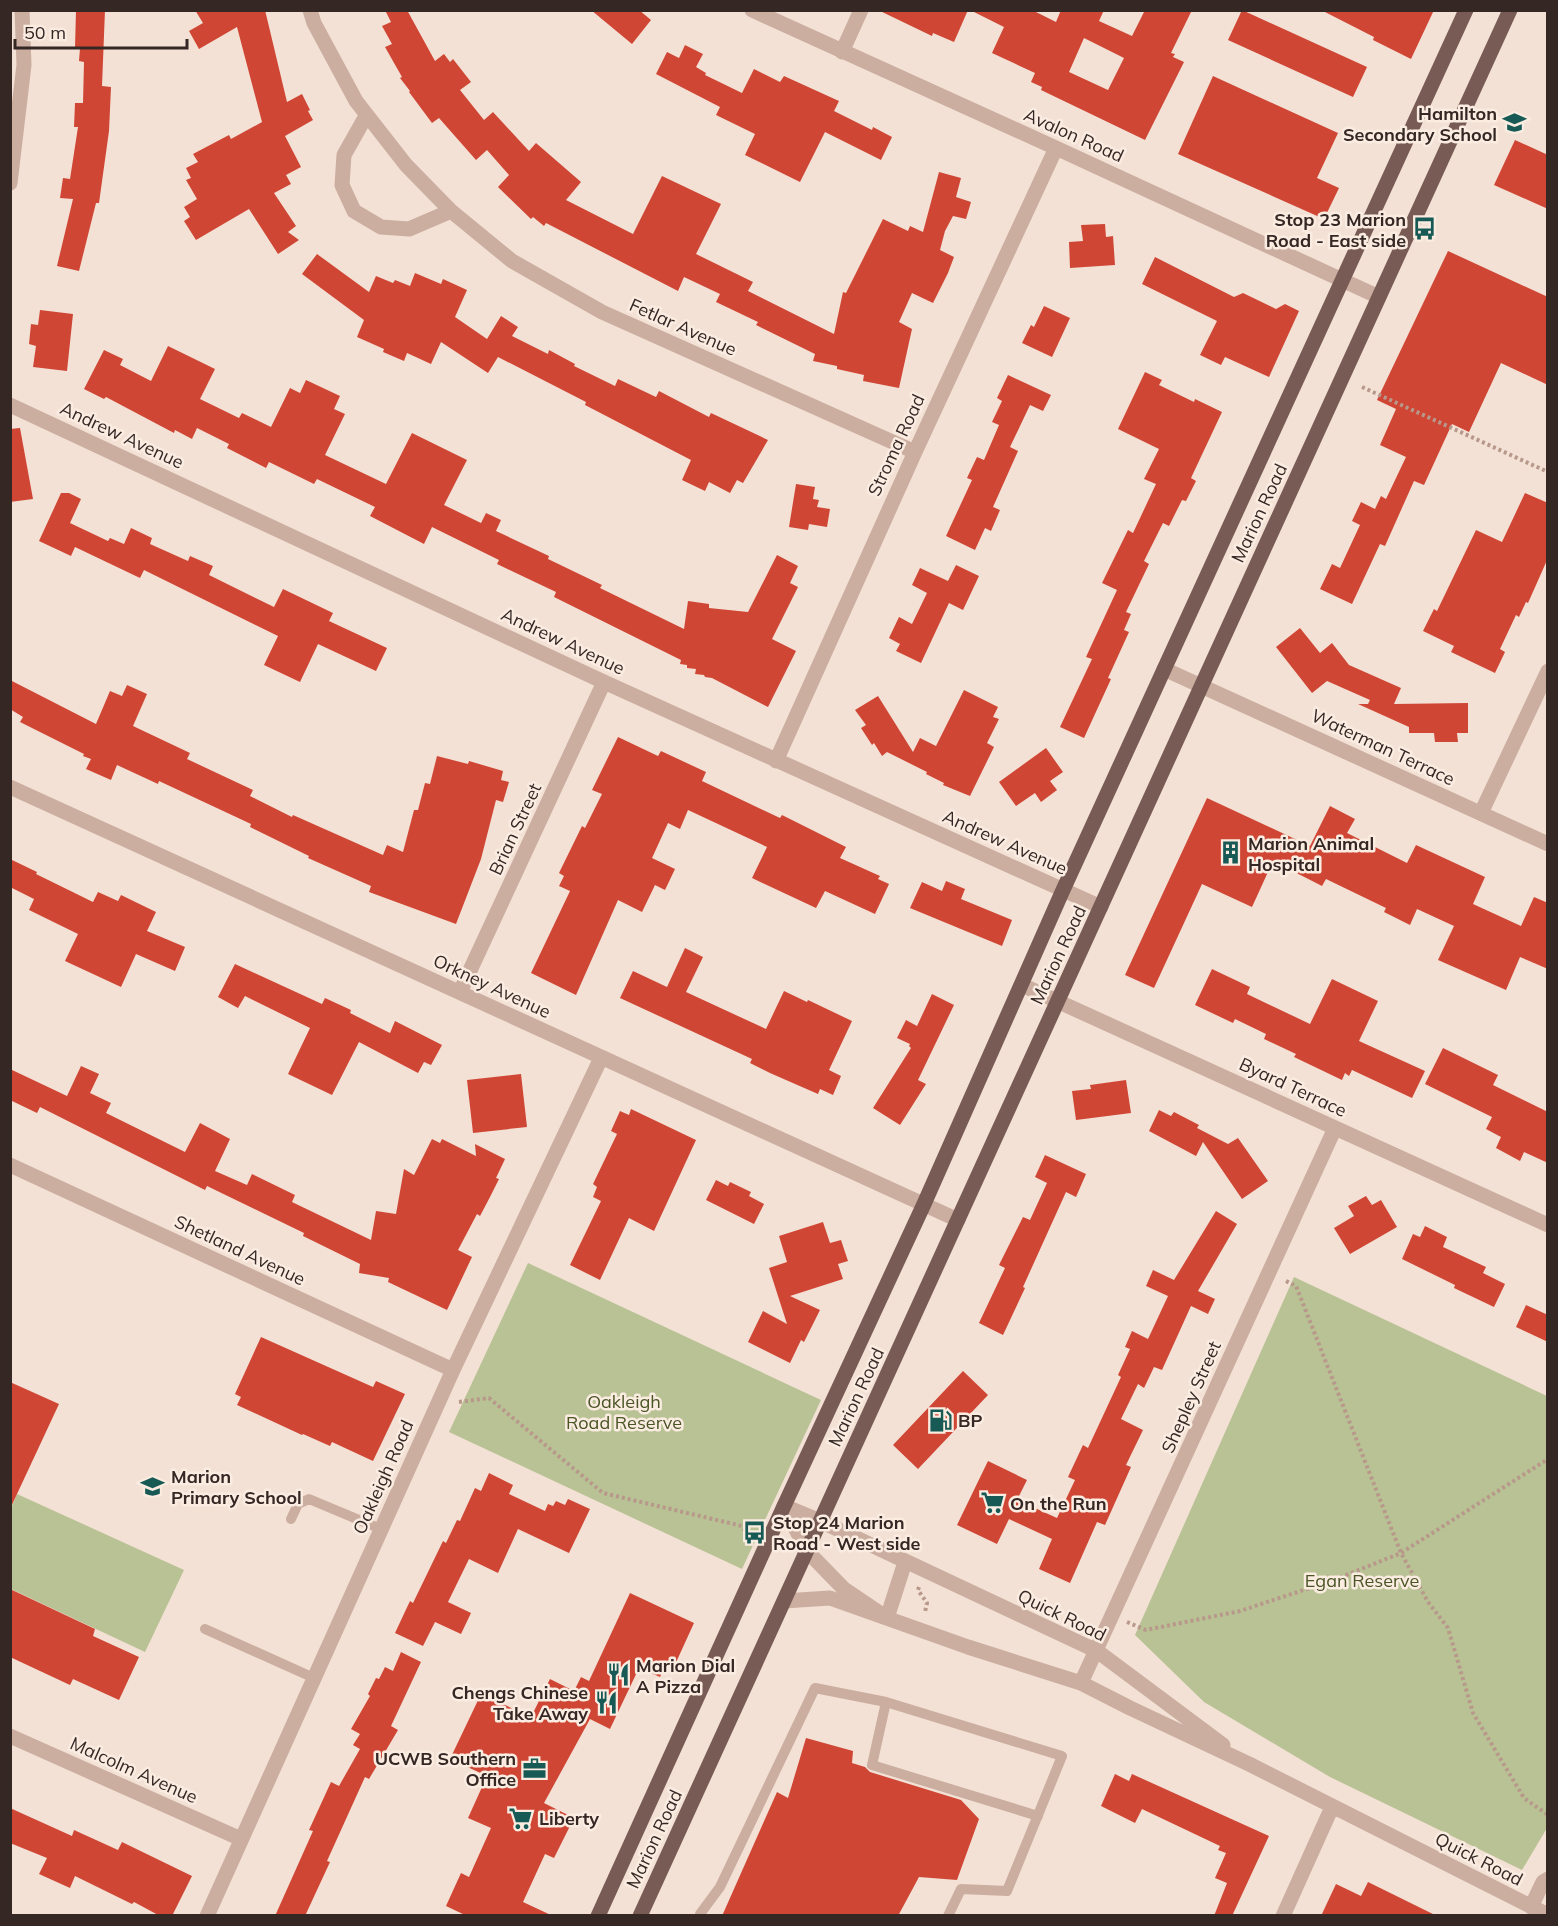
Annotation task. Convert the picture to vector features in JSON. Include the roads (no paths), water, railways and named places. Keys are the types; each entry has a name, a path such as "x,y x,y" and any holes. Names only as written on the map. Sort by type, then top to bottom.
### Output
{"main road":[{"name":"Marion Road","path":"598,1916 924,1204 1063,890 1466,10"},
{"name":"Marion Road","path":"640,1916 1510,10"}],"street":[{"path":"10,183 24,65 22,10"},
{"name":"Fetlar Avenue","path":"310,10 314,23 366,116 406,165 451,211 512,261 602,312 915,452"},
{"name":"Avalon Road","path":"752,10 1379,297"},
{"path":"842,52 861,10"},
{"path":"366,116 344,155 342,185 354,211 381,227 409,229 451,211"},
{"name":"Stroma Road","path":"776,761 915,452 1056,148"},
{"name":"Andrew Avenue","path":"10,405 604,682 1101,908"},
{"name":"Waterman Terrace","path":"1164,669 1548,844"},
{"path":"1481,813 1548,671"},
{"name":"Brian Street","path":"460,992 604,682"},
{"name":"Orkney Avenue","path":"10,787 958,1220"},
{"name":"Byard Terrace","path":"1022,985 1548,1225"},
{"name":"Oakleigh Road","path":"207,1916 453,1370 601,1058"},
{"name":"Shepley Street","path":"1081,1683 1335,1128"},
{"name":"Shetland Avenue","path":"10,1165 453,1370"},
{"name":"Quick Road","path":"784,1506 1097,1651 1249,1764"},
{"name":"Quick Road","path":"784,1506 807,1551 844,1589 887,1618"},
{"path":"887,1618 905,1562"},
{"name":"Quick Road","path":"784,1601 831,1598 968,1647 1081,1683 1249,1764 1548,1915"},
{"name":"Malcolm Avenue","path":"10,1736 241,1839"},
{"path":"1283,1916 1332,1807"},
{"name":"Quick Road","path":"1531,1907 1543,1882 1548,1879"}],"lane":[{"path":"291,1518 298,1504 309,1499 381,1529"},
{"path":"205,1629 314,1678"},
{"path":"700,1914 720,1887 815,1688 886,1702 1062,1756 1007,1891 961,1889 948,1916"},
{"path":"886,1702 872,1765 1038,1815"}],"place":[{"name":"Hamilton Secondary School","path":"1515,123"},
{"name":"Stop 23 Marion Road - East side","path":"1424,229"},
{"name":"Marion Animal Hospital","path":"1230,853"},
{"name":"BP","path":"940,1420"},
{"name":"Marion Primary School","path":"153,1486"},
{"name":"On the Run","path":"992,1503"},
{"name":"Stop 24 Marion Road - West side","path":"755,1532"},
{"name":"Marion Dial A Pizza","path":"618,1675"},
{"name":"Chengs Chinese Take Away","path":"606,1702"},
{"name":"UCWB Southern Office","path":"534,1768"},
{"name":"Liberty","path":"521,1818"}],"park label":[{"name":"Oakleigh Road Reserve","path":"624,1411"},
{"name":"Egan Reserve","path":"1362,1580"}]}
